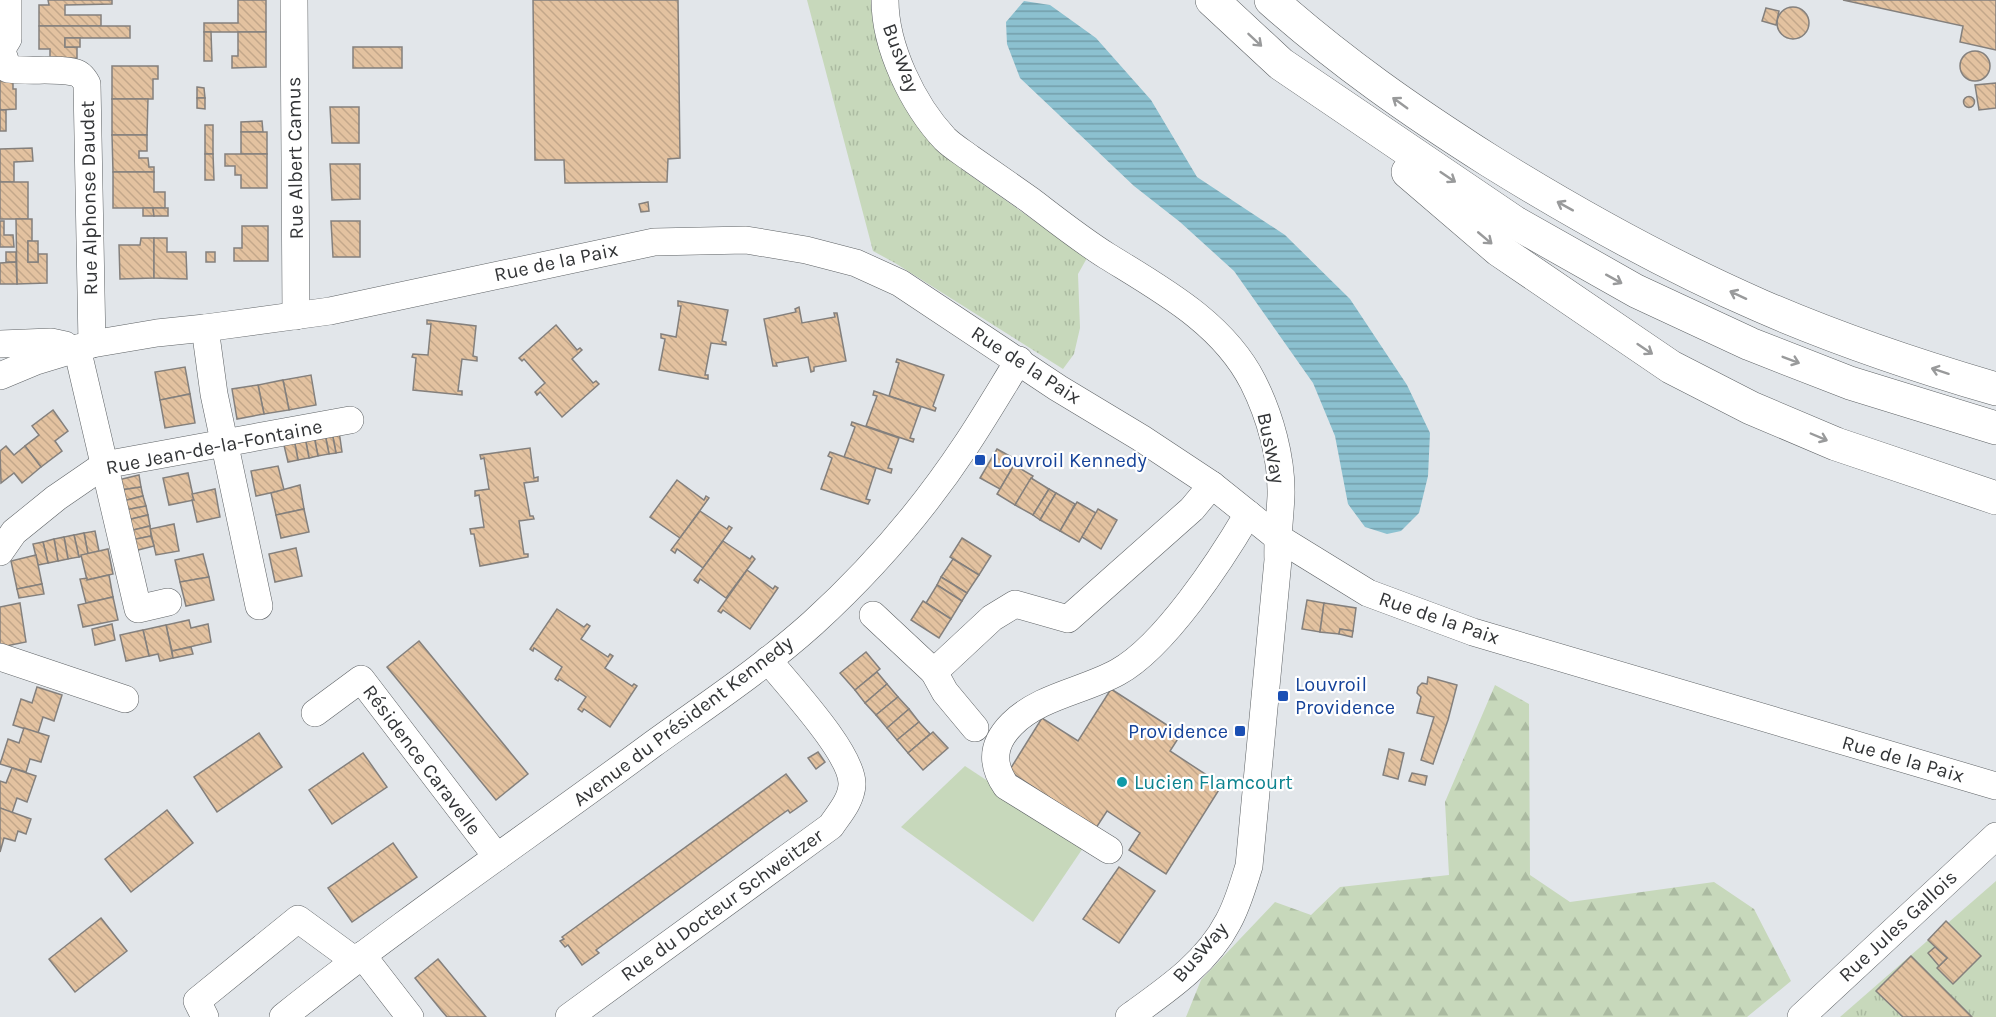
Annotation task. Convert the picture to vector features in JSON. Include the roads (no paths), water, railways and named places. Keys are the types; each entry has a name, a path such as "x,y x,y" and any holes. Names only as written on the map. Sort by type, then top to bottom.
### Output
{"highway":[{"path":"1212,0 1281,64 1499,250 1671,367 1751,408 1836,444 1996,498"},
{"path":"1271,0 1342,61 1416,115 1542,194 1662,260 1762,306 1858,345 1996,389"},
{"path":"1281,64 1514,222 1636,291 1750,344 1839,378 1996,428"}],"street":[{"path":"1,51 8,39 8,0"},
{"name":"Rue Albert Camus","path":"294,0 296,316"},
{"name":"BusWay","path":"885,0 885,13 896,54 914,98 946,140 1101,252 1199,317 1232,351 1252,381 1269,420 1278,458 1281,495 1277,537 1278,560 1249,866 1240,895 1227,924 1205,953 1176,984 1129,1017"},
{"name":"Rue Alphonse Daudet","path":"1,51 8,69 74,72 84,77 87,84 85,346"},
{"name":"Rue de la Paix","path":"4,342 51,342 85,346 157,333 330,311 654,242 746,240 806,250 856,263 900,284 1019,360 1058,388 1141,438 1212,485 1277,537 1368,593 1473,632 1996,786"},
{"path":"205,328 214,394 259,606"},
{"path":"0,376 36,361 85,346 104,465 138,609 168,602"},
{"name":"Avenue du Président Kennedy","path":"282,1017 358,957 768,660 812,624 878,558 925,501 966,446 1019,360"},
{"name":"Rue Jean-de-la-Fontaine","path":"0,552 14,532 56,498 104,465 350,420"},
{"path":"934,672 992,618 1015,604 1068,619 1192,509 1212,485"},
{"path":"1109,850 1006,786 998,774 995,760 998,743 1011,725 1034,708 1118,672 1143,654 1172,622 1223,556 1248,514"},
{"path":"873,615 934,672 945,692 975,728"},
{"path":"0,657 125,699"},
{"name":"Rue du Docteur Schweitzer","path":"569,1017 831,826 845,806 852,784 845,759 823,727 768,660"},
{"name":"Résidence Caravelle","path":"315,713 361,679 497,857"},
{"name":"Rue Jules Gallois","path":"1800,1017 1996,836"},
{"path":"206,1017 197,1001 298,919 358,957 410,1017"}],"water":[{"path":"1024,1 1050,5 1096,38 1151,100 1197,177 1285,235 1350,299 1407,385 1430,433 1428,476 1419,513 1401,531 1387,534 1365,527 1348,504 1335,436 1313,383 1234,271 1180,222 1134,186 1020,78 1007,44 1006,22"}],"place":[{"name":"Louvroil Kennedy","path":"980,460"},
{"name":"Louvroil Providence","path":"1283,696"},
{"name":"Providence","path":"1240,731"},
{"name":"Lucien Flamcourt","path":"1122,782"}]}
